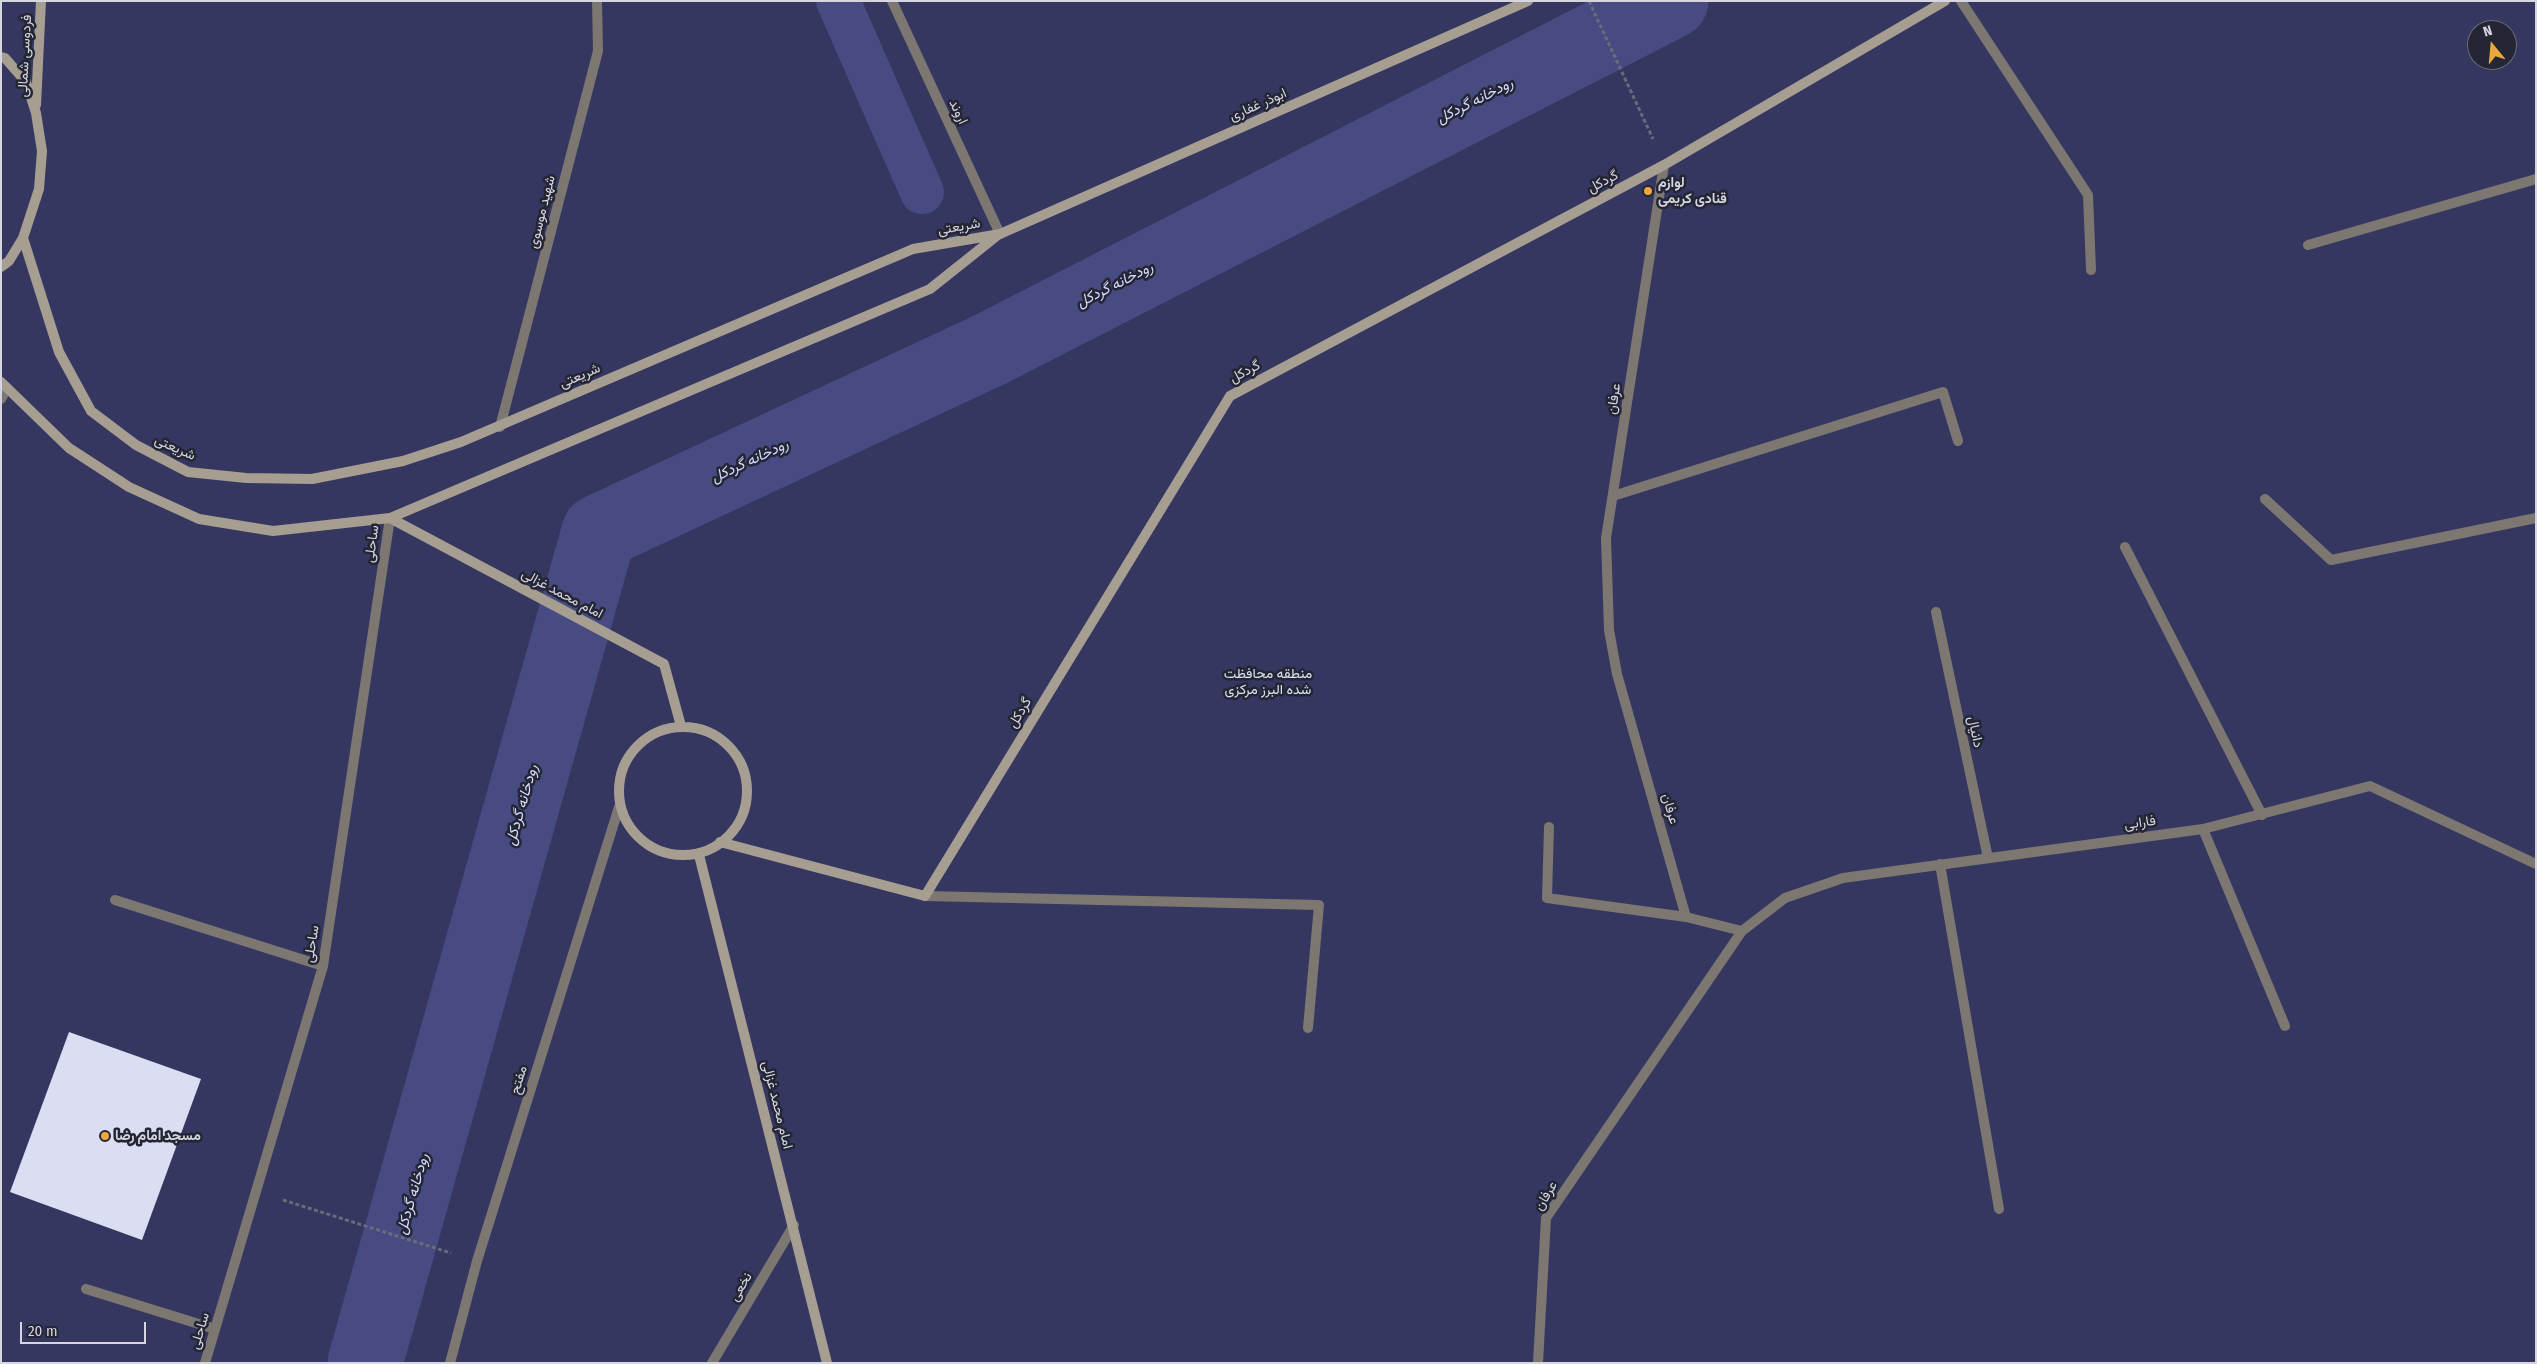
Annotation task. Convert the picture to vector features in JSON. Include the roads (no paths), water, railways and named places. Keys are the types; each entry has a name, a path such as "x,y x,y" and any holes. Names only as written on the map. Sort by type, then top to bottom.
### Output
{"street":[{"name":"فردوسی شمالی","path":"36,113 41,1"},
{"name":"شهید موسوی","path":"500,427 598,51 598,1"},
{"name":"اروند","path":"892,1 1000,234"},
{"name":"ابوذر غفاری","path":"1000,234 1528,1"},
{"name":"گردکل","path":"925,896 1230,396 1664,165 1945,1"},
{"path":"1961,1 2088,196 2091,270"},
{"path":"1,57 6,58 26,82 36,113 42,151 39,189 23,238 9,261 1,267"},
{"name":"عرفان","path":"1664,165 1606,538 1609,630 1617,674 1686,917"},
{"path":"2308,245 2536,179"},
{"name":"شریعتی","path":"23,238 59,352 91,411 136,446 188,472 246,478 312,479 403,461 461,442 500,427 913,249 1000,234"},
{"name":"شریعتی","path":"4,385 69,448 129,487 199,519 273,531 390,518 930,289 1000,234"},
{"path":"1,399 4,385"},
{"path":"1613,496 1943,392 1958,441"},
{"path":"2265,499 2331,560 2536,518"},
{"name":"امام محمد غزالی","path":"390,518 664,664 681,726"},
{"name":"ساحلی","path":"205,1363 323,966 390,518"},
{"path":"2125,546 2262,815"},
{"name":"دانیال","path":"1936,612 1988,858"},
{"path":"681,726 705,730 726,743 741,762 748,784 746,808 735,830 720,842 699,854 679,856 666,854 642,842 628,826 619,807 618,784 625,762 638,744 659,732 681,726"},
{"name":"فارابی","path":"1742,931 1785,898 1843,878 2203,828 2262,815 2370,786 2536,864"},
{"name":"مفتح","path":"450,1363 477,1261 619,807"},
{"path":"1549,827 1547,898 1686,917 1742,931"},
{"path":"2203,828 2285,1026"},
{"path":"720,842 925,896 1319,906 1308,1028"},
{"name":"امام محمد غزالی","path":"699,854 828,1363"},
{"path":"1940,864 2000,1209"},
{"path":"115,900 323,966"},
{"name":"عرفان","path":"1538,1363 1546,1218 1742,931"},
{"name":"نخعی","path":"712,1363 794,1225"},
{"path":"86,1289 215,1329"}],"waterway":[{"path":"838,1 922,192"},
{"name":"رودخانه گردکل","path":"365,1363 599,532 989,350 1671,1"}],"place":[{"name":"لوازم قنادی کریمی","path":"1648,191"},
{"name":"مسجد امام رضا","path":"105,1136"}],"park label":[{"name":"منطقه محافظت شده البرز مرکزی","path":"1268,682"}]}
